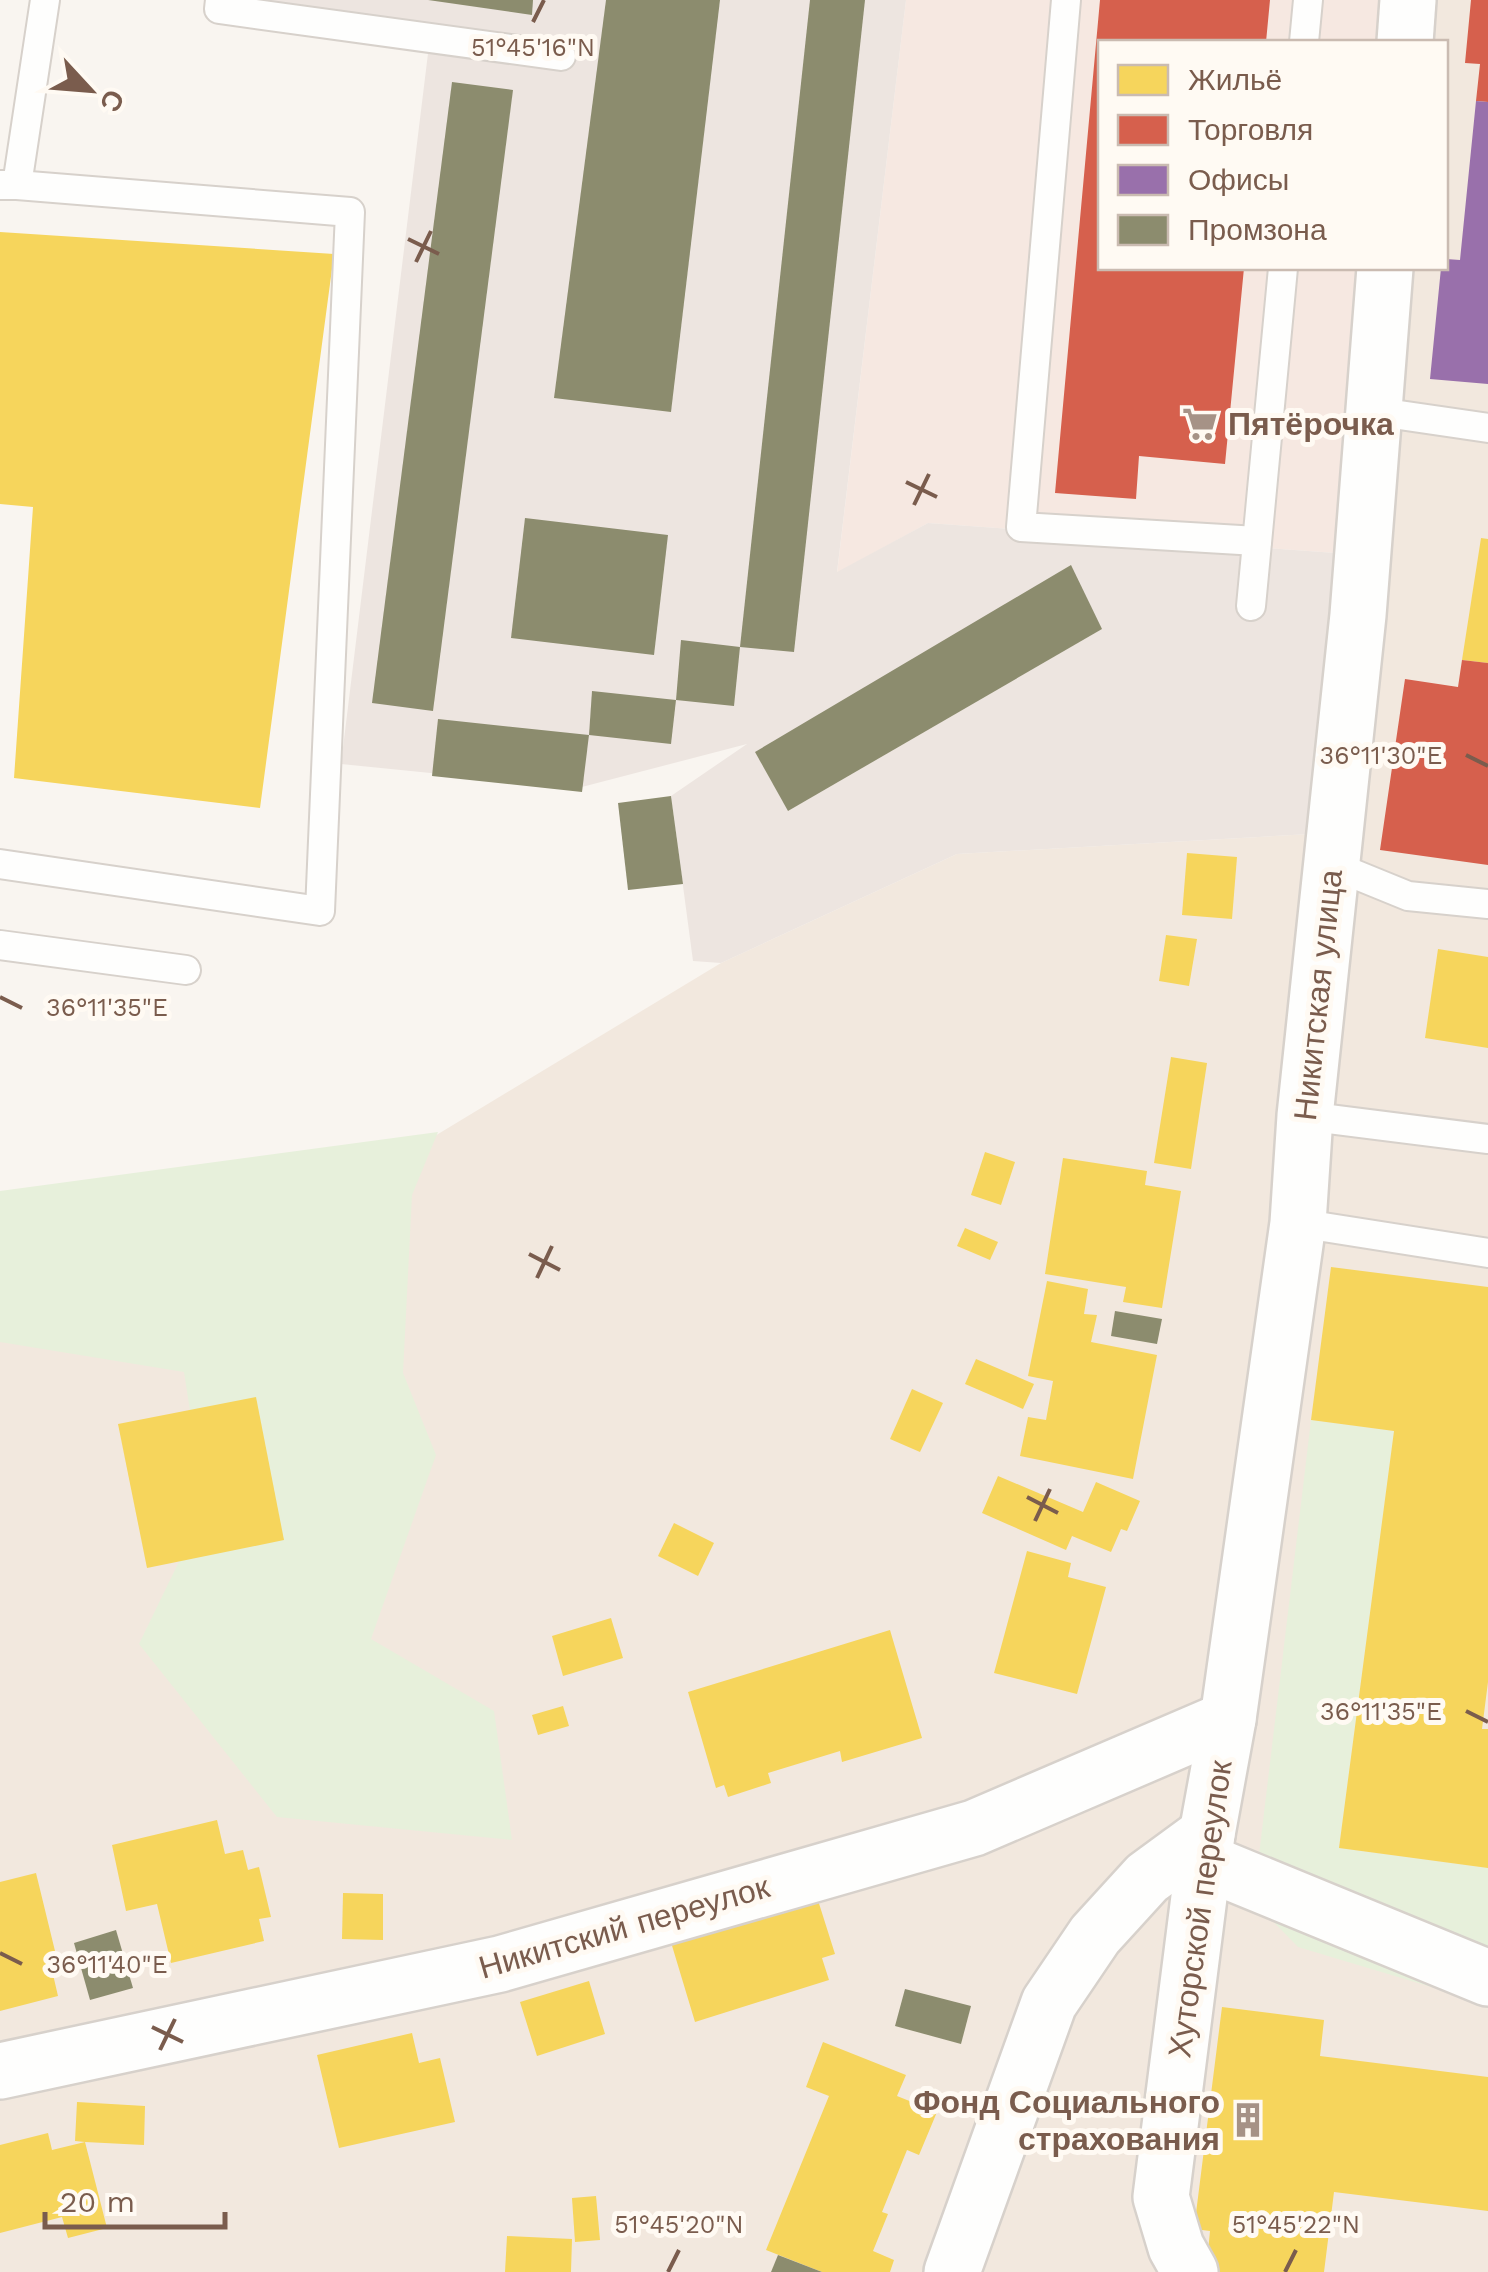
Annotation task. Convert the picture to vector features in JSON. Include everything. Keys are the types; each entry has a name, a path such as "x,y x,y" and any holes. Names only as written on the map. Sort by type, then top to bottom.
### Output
{"street":[{"path":"1404,40 1408,0"},
{"name":"Никитская улица","path":"1228,1719 1298,1223 1305,1116 1358,615 1385,270"},
{"name":"Хуторской переулок","path":"1190,2272 1176,2247 1161,2198 1205,1847 1228,1719"},
{"name":"Никитский переулок","path":"0,2072 500,1964 936,1839 974,1828 1228,1719"},
{"path":"952,2272 1049,2003 1095,1935 1147,1878 1205,1847 1488,1978"}],"lane":[{"path":"0,864 320,912 350,212 8,185 46,0"},
{"path":"220,0 219,9 561,56"},
{"path":"1066,0 1020,527 1257,541"},
{"path":"1304,40 1308,0"},
{"path":"1251,606 1283,270"},
{"path":"1372,412 1488,428"},
{"path":"1332,865 1408,896 1488,904"},
{"path":"0,945 186,970"},
{"path":"1305,1116 1488,1139"},
{"path":"1298,1223 1488,1253"}],"shaded area":[{"path":"259,0 906,0 837,572 928,523 1377,556 1346,832 957,854 721,963 693,961 671,796 747,744 578,788 341,764 431,29"},
{"path":"906,0 1433,0 1428,40 1098,40 1098,270 1406,270 1377,556 928,523 837,573"},
{"path":"1433,0 1488,0 1488,2272 0,2272 0,1310 410,1151 721,963 957,854 1345,832 1406,270 1448,270 1448,40 1428,40"}],"green space":[{"path":"438,1132 412,1195 403,1373 436,1455 371,1639 494,1711 512,1840 277,1817 139,1644 205,1508 184,1372 0,1342 0,1191"},
{"path":"1311,1420 1394,1431 1339,1848 1488,1868 1488,2004 1298,1947 1264,1912 1259,1855"}],"building: Жильё":[{"path":"0,232 334,254 260,808 14,778 33,507 0,504"},
{"path":"1481,538 1488,539 1488,663 1462,660"},
{"path":"1187,853 1237,857 1232,919 1182,915"},
{"path":"1166,935 1197,939 1189,986 1159,981"},
{"path":"1438,949 1488,957 1488,1048 1425,1038"},
{"path":"1171,1057 1207,1063 1191,1169 1154,1163"},
{"path":"985,1152 1015,1162 1001,1205 971,1195"},
{"path":"1063,1158 1147,1171 1145,1185 1181,1191 1162,1308 1123,1302 1126,1287 1045,1274"},
{"path":"965,1228 998,1242 990,1260 957,1246"},
{"path":"1331,1267 1488,1287 1488,1682 1482,1729 1488,1729 1488,1868 1339,1848 1394,1431 1311,1420"},
{"path":"1047,1281 1088,1289 1084,1314 1097,1315 1091,1342 1157,1355 1133,1479 1020,1456 1028,1417 1046,1420 1053,1381 1028,1376"},
{"path":"976,1359 1034,1384 1023,1409 965,1384"},
{"path":"912,1389 943,1403 920,1452 890,1439"},
{"path":"256,1397 284,1540 147,1568 118,1424"},
{"path":"998,1476 1083,1512 1096,1482 1140,1501 1127,1531 1121,1529 1111,1552 1072,1536 1066,1550 982,1513"},
{"path":"674,1523 714,1543 698,1576 658,1556"},
{"path":"1027,1551 1071,1563 1068,1577 1106,1587 1077,1694 994,1673"},
{"path":"611,1618 623,1658 563,1676 552,1636"},
{"path":"890,1630 922,1738 842,1762 840,1751 768,1773 771,1783 728,1797 724,1785 716,1788 688,1692"},
{"path":"563,1706 569,1726 538,1735 532,1715"},
{"path":"217,1820 225,1854 243,1850 248,1870 259,1867 271,1917 259,1919 264,1941 171,1963 157,1904 126,1911 112,1845"},
{"path":"36,1873 55,1951 48,1953 58,1996 0,2011 0,1882"},
{"path":"343,1893 383,1894 383,1940 342,1939"},
{"path":"816,1894 835,1954 822,1958 829,1980 695,2022 670,1939"},
{"path":"589,1981 605,2034 537,2056 520,2002"},
{"path":"1222,2007 1324,2020 1320,2056 1488,2077 1488,2211 1334,2192 1324,2272 1206,2272 1210,2231 1194,2229"},
{"path":"412,2033 419,2063 440,2058 455,2122 339,2148 317,2055"},
{"path":"823,2042 906,2075 897,2096 937,2112 919,2155 907,2150 882,2212 888,2214 873,2251 894,2260 890,2272 822,2272 766,2250 829,2096 806,2087"},
{"path":"77,2102 145,2106 144,2145 75,2141"},
{"path":"48,2133 52,2150 85,2142 107,2228 68,2238 62,2217 0,2233 0,2145"},
{"path":"596,2196 600,2240 575,2242 572,2198"},
{"path":"507,2236 572,2239 571,2272 505,2272"}],"building: Торговля":[{"path":"1100,0 1270,0 1266,40 1098,40 1098,270 1244,270 1225,464 1139,456 1136,499 1055,493"},
{"path":"1471,0 1488,0 1488,102 1476,101 1480,64 1465,63"},
{"path":"1462,660 1488,663 1488,865 1380,850 1405,679 1458,687"}],"building: Офисы":[{"path":"1476,101 1488,102 1488,384 1430,379 1441,270 1448,270 1448,259 1460,260"}],"building: Промзона":[{"path":"428,0 533,0 532,15"},
{"path":"606,0 720,0 671,412 554,398"},
{"path":"810,0 865,0 794,652 740,647"},
{"path":"452,82 513,90 433,711 372,703"},
{"path":"525,518 668,535 654,655 511,638"},
{"path":"1071,565 1102,629 788,811 755,752"},
{"path":"681,640 740,647 734,706 676,700"},
{"path":"592,691 676,700 671,744 589,735"},
{"path":"438,719 589,735 582,792 432,776"},
{"path":"671,796 683,884 628,890 618,803"},
{"path":"1115,1311 1162,1319 1157,1344 1111,1336"},
{"path":"116,1930 133,1988 90,2000 74,1943"},
{"path":"905,1989 971,2006 961,2044 895,2026"},
{"path":"778,2255 822,2272 771,2272"}],"place":[{"name":"Пятёрочка","path":"1200,424"},
{"name":"Фонд Социального страхования","path":"1248,2120"}]}
